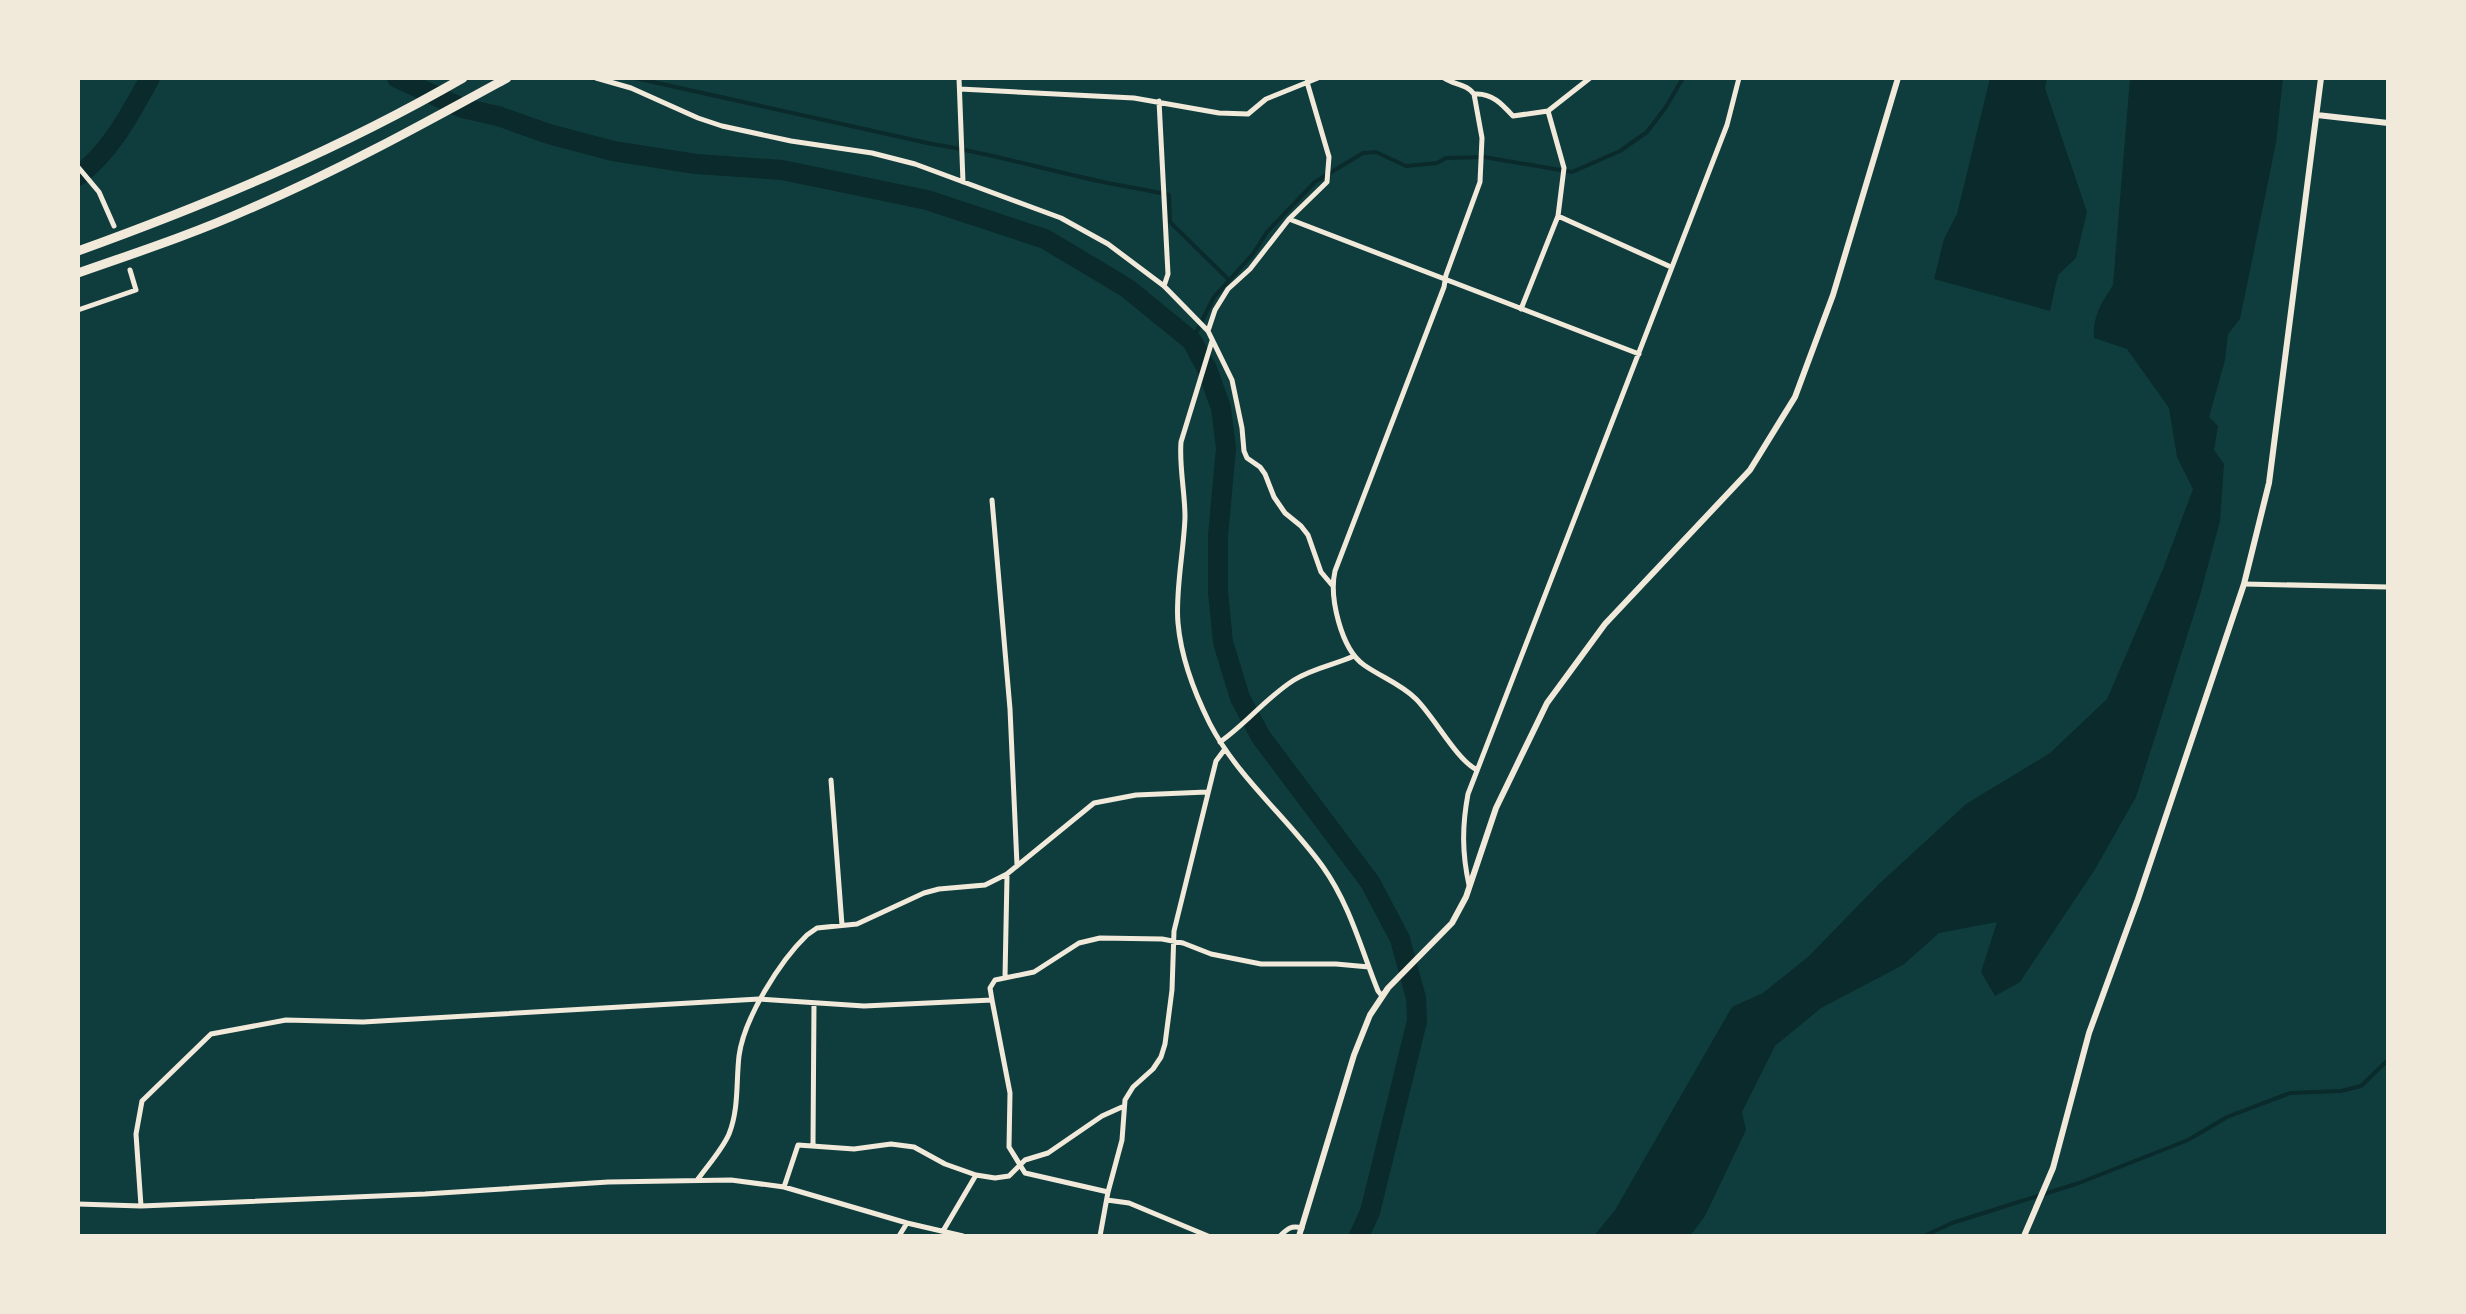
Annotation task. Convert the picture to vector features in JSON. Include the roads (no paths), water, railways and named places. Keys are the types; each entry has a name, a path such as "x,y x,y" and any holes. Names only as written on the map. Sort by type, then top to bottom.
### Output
{"highway":[{"path":"78,251 238,190 396,117 463,78"},
{"path":"78,273 247,210 344,166 507,78"}],"main road":[{"path":"1300,1232 1370,1015 1388,988 1452,923 1496,808 1548,703 1605,624 1750,470 1795,396 1834,295 1898,78"},
{"path":"2024,1236 2053,1168 2089,1033 2244,584 2269,483 2321,78"},
{"path":"2317,115 2388,123"}],"street":[{"path":"596,78 631,88 722,126 886,156 963,182 1082,228 1146,270 1208,331 1232,380 1244,452 1266,474 1274,498 1285,513 1308,535 1321,572 1332,585"},
{"path":"959,78 963,182"},
{"path":"960,88 1082,93 1248,114 1266,99 1318,78"},
{"path":"1444,78 1470,88 1474,94 1482,138 1480,182 1332,585 1334,605 1354,656 1414,696 1461,756 1477,770"},
{"path":"1474,94 1494,98 1513,116 1548,111 1590,78"},
{"path":"1469,886 1462,822 1468,794 1727,125 1739,78 1730,78"},
{"path":"1208,331 1228,290 1250,269 1289,219 1327,182 1329,157 1306,82"},
{"path":"1158,101 1168,274 1164,286"},
{"path":"1521,309 1558,216 1564,171 1548,111"},
{"path":"78,167 92,182 114,226"},
{"path":"1558,216 1671,267"},
{"path":"1289,219 1638,354"},
{"path":"78,310 136,290 130,270"},
{"path":"1211,343 1180,454 1185,519 1177,622 1186,663 1209,721 1223,743 1326,870 1349,911 1382,996"},
{"path":"992,500 1010,709 1017,864"},
{"path":"2244,584 2388,587"},
{"path":"1100,1236 1122,1140 1123,1106 1133,1086 1153,1069 1165,1044 1173,941 1223,743 1269,698 1307,673 1354,656"},
{"path":"831,780 842,926"},
{"path":"698,1179 730,1131 739,1056 751,1017 759,1000 808,934 817,928 874,918 924,893 985,885 1007,874 1094,803 1208,792"},
{"path":"1005,978 1007,874"},
{"path":"1208,1236 1108,1196 1024,1172 1009,1148 1010,1093 990,988 994,980 1034,972 1079,943 1100,938 1173,941 1261,964 1368,967"},
{"path":"141,1206 136,1134 142,1102 211,1034 286,1020 363,1022 759,1000 864,1006 992,1000"},
{"path":"813,1145 814,1003"},
{"path":"784,1187 798,1145 854,1149 891,1144 914,1147 976,1176 1009,1176 1024,1160 1048,1153 1123,1106"},
{"path":"943,1231 976,1176"},
{"path":"78,1204 141,1206 731,1180 784,1187 963,1236"},
{"path":"899,1236 907,1223"},
{"path":"1280,1236 1294,1226 1300,1232"}],"water":[{"path":"1990,78 2047,78 2045,88 2087,212 2076,258 2058,275 2050,311 1934,279 1944,239 1957,214"},
{"path":"2130,78 2283,78 2276,143 2240,319 2228,334 2209,417 2218,426 2214,450 2224,464 2220,521 2136,797 2094,871 2020,982 1995,996 1981,972 1997,922 1939,933 1903,965 1821,1008 1775,1046 1742,1112 1746,1130 1705,1216 1690,1236 1594,1236 1615,1210 1732,1007 1763,993 1809,956 1879,884 1966,804 2050,753 2107,699 2193,489 2177,457 2169,408 2127,349 2094,338 2096,316 2113,285"}],"waterway":[{"path":"78,176 110,143 150,78"},
{"path":"397,78 462,108 613,151 696,164 782,170 927,200 1045,239 1127,288 1192,341 1221,408 1226,448 1218,536 1218,592 1223,642 1240,698 1261,737 1370,882 1400,939 1416,998 1417,1021 1370,1212 1359,1236"},
{"path":"635,78 1169,195 1170,222 1229,280"},
{"path":"1192,341 1214,297 1253,254 1267,232 1315,182 1363,153 1376,152 1406,166 1437,163 1446,158 1484,157 1572,172 1620,151 1647,132 1683,78"},
{"path":"1924,1236 1952,1223 2079,1183 2188,1140 2227,1117 2290,1093 2341,1091 2361,1086 2388,1060"}]}
